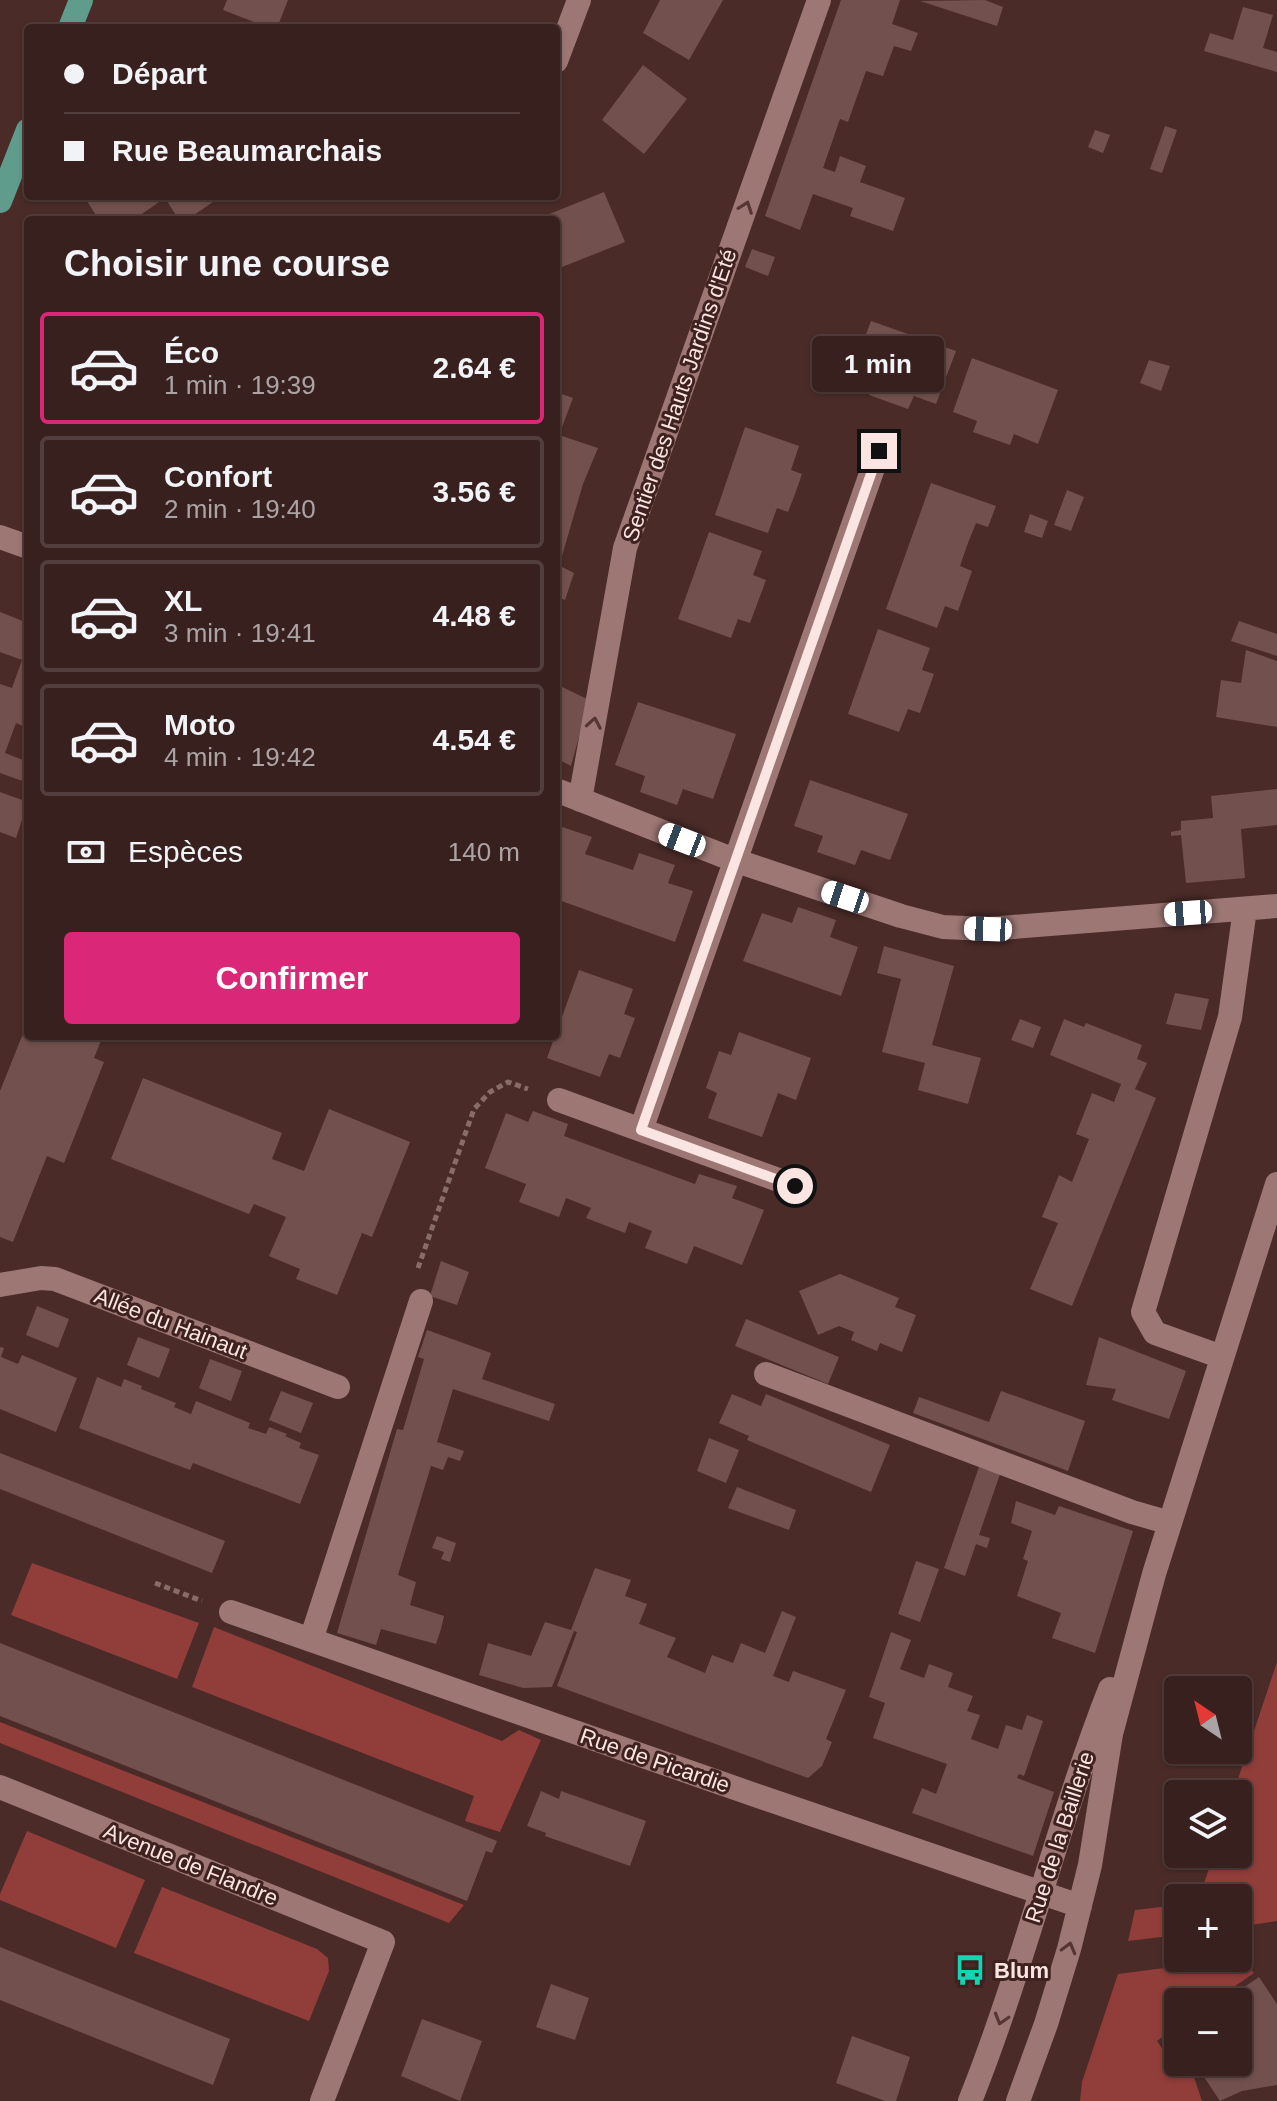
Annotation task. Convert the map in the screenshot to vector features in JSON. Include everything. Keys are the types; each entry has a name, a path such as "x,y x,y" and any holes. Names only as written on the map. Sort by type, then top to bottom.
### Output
{"main road":[{"path":"72,24 81,0"},
{"path":"2,188 24,139"}],"street":[{"name":"Sentier des Hauts Jardins d'Eté","path":"580,800 625,548 819,0"},
{"path":"560,48 574,2"},
{"path":"641,1130 879,451"},
{"path":"0,537 24,546"},
{"path":"560,792 734,860 943,927 988,929 1277,906"},
{"path":"1222,1357 1155,1333 1143,1312 1230,1017 1245,909"},
{"path":"559,1100 795,1186"},
{"name":"Rue de la Baillerie","path":"1018,2101 1046,2024 1080,1906 1090,1865 1111,1734 1154,1574 1222,1357 1269,1238 1277,1184"},
{"name":"Allée du Hainaut","path":"0,1285 41,1278 70,1284 338,1387"},
{"path":"311,1640 421,1301"},
{"path":"766,1374 1132,1512 1170,1523"},
{"name":"Rue de la Baillerie","path":"970,2101 996,2036 1096,1724 1154,1574"},
{"name":"Rue de Picardie","path":"231,1612 1080,1906"},
{"name":"Avenue de Flandre","path":"0,1787 383,1942 322,2101"}],"path":[{"path":"421,1301 418,1268 474,1109 490,1092 508,1082 559,1100"},
{"path":"155,1583 231,1612"}],"shaded area":[{"path":"32,1563 199,1623 177,1679 11,1615"},
{"path":"214,1627 502,1741 519,1730 541,1740 500,1832 465,1821 474,1796 192,1687"},
{"path":"1277,1662 1277,1921 1252,1925 1252,1884 1204,1884 1209,1868 1252,1868 1252,1780 1238,1780 1243,1764 1252,1764 1252,1737"},
{"path":"0,1722 464,1905 449,1923 0,1743"},
{"path":"27,1831 145,1880 116,1948 0,1900"},
{"path":"162,1887 317,1949 328,1958 329,1971 309,2021 134,1953"},
{"path":"1164,1907 1164,1937 1128,1941 1135,1910"},
{"path":"1164,1968 1164,1972 1254,1973 1232,1988 1164,1988 1164,2036 1157,2041 1164,2051 1164,2076 1194,2076 1202,2101 1080,2101 1082,2082 1118,1974"}],"building":[{"path":"227,0 288,0 279,24 260,24 223,10"},
{"path":"660,0 723,0 689,60 643,33"},
{"path":"841,0 900,0 892,24 918,33 911,51 894,46 883,76 866,71 848,122 840,119 823,168 835,172 840,156 866,166 860,182 905,198 893,231 850,216 853,208 813,194 800,230 765,216"},
{"path":"985,0 1003,7 997,26 920,1"},
{"path":"1243,7 1273,15 1263,48 1277,52 1277,72 1204,51 1210,33 1233,40"},
{"path":"643,65 687,99 644,154 602,120"},
{"path":"1165,126 1177,130 1162,173 1150,169"},
{"path":"1095,130 1110,135 1103,153 1088,147"},
{"path":"604,192 625,242 562,267 560,216 544,216"},
{"path":"162,200 139,216 96,216 87,201"},
{"path":"166,200 216,200 193,216 176,216"},
{"path":"752,249 775,257 768,276 745,267"},
{"path":"871,321 956,351 936,404 914,396 908,409 869,395 875,382 851,374"},
{"path":"972,358 1058,390 1038,444 1014,434 1010,445 973,432 977,421 953,412"},
{"path":"1149,360 1170,366 1161,391 1140,383"},
{"path":"560,393 573,398 560,432"},
{"path":"745,427 799,446 791,470 802,474 795,494 788,512 777,508 768,533 715,515"},
{"path":"560,435 598,448 583,484 562,556"},
{"path":"931,483 996,506 988,527 976,523 968,543 960,566 972,571 958,611 945,606 937,628 886,609"},
{"path":"1067,490 1084,497 1071,531 1054,525"},
{"path":"1030,514 1048,521 1042,538 1024,532"},
{"path":"709,532 762,551 753,575 766,580 750,623 738,619 731,638 678,619"},
{"path":"560,566 574,573 565,600 560,598"},
{"path":"0,612 24,621 24,723 23,726 16,723 5,753 24,760 24,782 0,773 0,684 12,688 22,660 0,652"},
{"path":"1239,621 1277,634 1277,656 1231,641"},
{"path":"878,629 930,648 922,670 934,674 920,713 908,709 899,732 848,714"},
{"path":"1246,650 1277,661 1277,727 1216,717 1221,680 1241,683"},
{"path":"560,686 589,700 571,766 560,760"},
{"path":"638,702 736,734 713,799 683,789 677,805 640,792 645,776 615,765"},
{"path":"810,780 908,814 890,860 861,850 855,865 817,852 823,836 794,826"},
{"path":"1277,789 1277,825 1241,829 1245,878 1186,883 1181,835 1171,836 1171,832 1181,830 1181,821 1213,818 1211,796"},
{"path":"0,792 24,801 24,814 16,838 0,832"},
{"path":"560,826 592,837 585,854 633,870 639,853 675,865 668,883 693,891 675,942 560,900"},
{"path":"798,907 836,920 830,937 858,947 841,996 743,961 762,913 792,923"},
{"path":"884,946 954,966 932,1045 981,1058 968,1104 918,1090 925,1063 882,1052 901,979 877,973"},
{"path":"579,970 633,989 624,1014 635,1018 620,1058 609,1054 600,1077 547,1058 554,1040 560,1040 560,1022"},
{"path":"1175,993 1209,999 1201,1030 1166,1024"},
{"path":"1020,1019 1041,1027 1033,1048 1011,1040"},
{"path":"1064,1019 1084,1027 1086,1023 1142,1045 1137,1059 1147,1063 1135,1089 1156,1098 1072,1306 1030,1289 1058,1223 1042,1217 1059,1175 1072,1182 1089,1139 1076,1134 1092,1093 1114,1102 1121,1084 1050,1055"},
{"path":"24,1031 24,1040 101,1040 94,1058 104,1062 64,1163 47,1156 13,1242 0,1237 0,1091"},
{"path":"739,1032 811,1058 796,1100 778,1093 762,1137 708,1118 717,1093 706,1088 719,1051 731,1055"},
{"path":"143,1078 282,1133 272,1159 304,1171 329,1109 410,1142 372,1237 362,1233 337,1295 296,1279 300,1269 269,1256 286,1217 254,1204 249,1214 111,1159"},
{"path":"533,1111 568,1124 564,1136 695,1184 699,1174 737,1186 732,1198 764,1210 742,1265 694,1246 687,1264 645,1248 652,1231 629,1222 625,1233 586,1218 591,1208 566,1198 559,1217 519,1202 526,1184 485,1168 506,1113 528,1122"},
{"path":"441,1261 469,1272 457,1305 430,1296"},
{"path":"840,1274 899,1298 895,1307 916,1315 902,1352 880,1343 877,1351 851,1340 854,1332 839,1326 818,1335 799,1291"},
{"path":"37,1306 69,1319 58,1348 26,1335"},
{"path":"746,1319 839,1357 828,1384 735,1346"},
{"path":"427,1330 491,1353 482,1379 555,1404 549,1421 453,1389 437,1442 464,1451 460,1461 448,1457 443,1470 431,1466 398,1575 416,1582 410,1605 444,1616 441,1629 436,1644 381,1629 376,1645 337,1633 397,1429 403,1430 424,1359 418,1357"},
{"path":"138,1337 170,1349 159,1378 127,1365"},
{"path":"1099,1337 1186,1371 1169,1419 1112,1400 1116,1389 1086,1385"},
{"path":"0,1347 4,1348 1,1357 18,1364 22,1355 77,1378 56,1432 0,1409"},
{"path":"210,1359 242,1371 231,1401 199,1388"},
{"path":"97,1377 121,1387 124,1379 142,1386 141,1389 176,1403 174,1407 191,1414 196,1401 250,1423 248,1428 266,1434 269,1427 287,1434 285,1436 301,1443 299,1448 319,1455 300,1504 193,1463 190,1470 79,1428"},
{"path":"281,1391 313,1403 301,1433 269,1420"},
{"path":"1001,1391 1085,1421 1068,1471 913,1413 919,1397 989,1422"},
{"path":"732,1394 761,1406 766,1394 890,1445 871,1492 747,1440 749,1436 719,1423"},
{"path":"709,1438 739,1450 726,1483 697,1471"},
{"path":"0,1453 225,1541 212,1573 0,1489"},
{"path":"979,1467 1000,1474 979,1535 990,1538 987,1548 976,1544 965,1576 944,1568"},
{"path":"737,1487 796,1510 789,1530 728,1508"},
{"path":"1016,1501 1055,1515 1059,1506 1133,1531 1095,1653 1052,1638 1061,1613 1017,1596 1028,1561 1023,1559 1032,1531 1011,1523"},
{"path":"437,1536 456,1543 450,1562 441,1559 444,1552 432,1548"},
{"path":"916,1561 939,1569 920,1622 898,1614"},
{"path":"595,1568 631,1580 625,1596 647,1604 639,1624 676,1638 667,1657 705,1673 712,1655 733,1663 741,1643 765,1653 782,1611 796,1617 773,1676 789,1682 793,1671 846,1690 826,1739 832,1742 822,1766 808,1778 557,1686 577,1632 574,1631 552,1687 523,1688 479,1675 488,1643 531,1656 545,1622 571,1630"},
{"path":"891,1632 911,1640 900,1669 924,1678 929,1664 953,1673 948,1687 973,1696 967,1711 980,1715 971,1739 998,1749 1006,1725 1022,1730 1027,1715 1043,1721 1024,1776 1019,1774 1017,1778 1054,1792 1033,1856 912,1813 922,1788 936,1794 947,1764 873,1738 885,1703 869,1697"},
{"path":"0,1643 497,1841 492,1853 486,1851 467,1901 0,1716"},
{"path":"541,1791 559,1799 561,1791 646,1821 630,1866 545,1836 546,1833 527,1826"},
{"path":"0,1947 230,2039 213,2085 0,2000"},
{"path":"1259,1977 1277,2004 1277,2085 1242,2091 1220,2101 1203,2076 1252,2076 1252,1988 1243,1988"},
{"path":"551,1984 589,1998 575,2040 536,2027"},
{"path":"422,2019 482,2041 460,2101 401,2076"},
{"path":"852,2036 910,2057 896,2101 885,2101 836,2083"}],"place":[{"name":"Blum","path":"970,1970"}],"route":[{"path":"795,1186 641,1130 879,451"}]}
